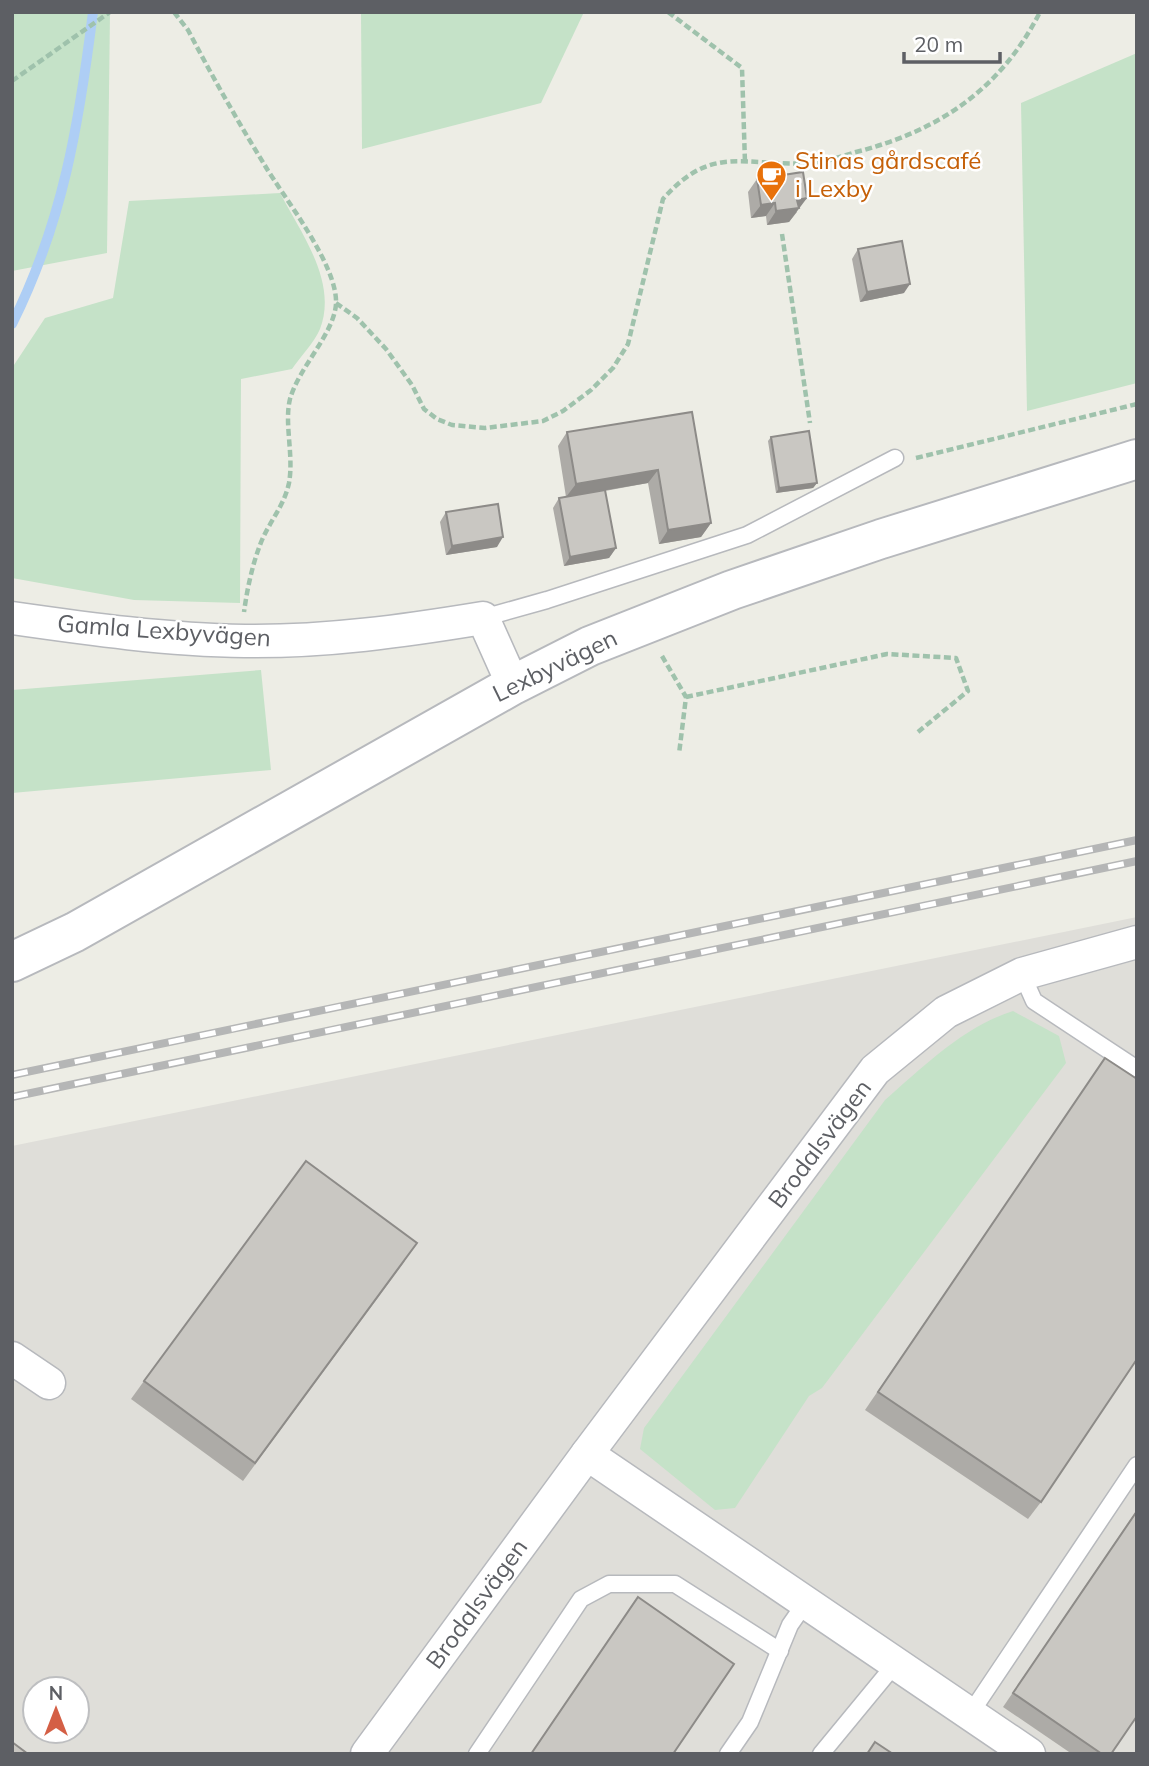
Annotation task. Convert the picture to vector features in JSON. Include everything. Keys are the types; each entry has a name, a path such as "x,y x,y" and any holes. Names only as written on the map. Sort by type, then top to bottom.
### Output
{"street":[{"name":"Lexbyvägen","path":"12,962 87,926 513,684 590,646 881,539 1137,459"},
{"name":"Gamla Lexbyvägen","path":"12,618 142,634 246,641 391,632 483,618"},
{"path":"483,618 513,684"},
{"name":"Brodalsvägen","path":"367,1754 587,1454 875,1070 946,1012 1022,974 1137,942"},
{"path":"12,1358 49,1383"},
{"path":"587,1454 1029,1754"}],"lane":[{"path":"483,618 747,536 895,458"},
{"path":"1022,974 1034,1001 1137,1069"},
{"path":"970,1714 1137,1465"},
{"path":"477,1754 581,1599 609,1584 676,1584 780,1651"},
{"path":"728,1754 750,1722 790,1625 806,1602"},
{"path":"821,1754 896,1663"}],"path":[{"path":"12,81 110,12"},
{"path":"174,12 323,259 336,303 332,318 301,371 289,401 292,459 289,482 285,500 260,544 243,611 246,641"},
{"path":"668,12 742,68 745,163"},
{"path":"336,303 357,318 386,349 412,385 424,409 437,419 452,425 485,428 542,421 563,411 591,390 613,368 628,344 663,199 696,169 721,160 745,163 813,163 894,143 956,112 1022,48 1040,12"},
{"path":"782,234 810,423"},
{"path":"895,458 919,458 1137,404"},
{"path":"645,624 686,697 679,754"},
{"path":"686,697 887,654 956,658 968,691 918,732"}],"shaded area":[{"path":"1137,917 1137,1754 12,1754 12,1146"}],"green space":[{"path":"12,12 110,12 107,253 12,271"},
{"path":"361,12 584,12 541,103 362,149"},
{"path":"1137,53 1137,383 1027,411 1021,103"},
{"path":"280,193 315,258 321,276 324,311 320,329 292,369 241,379 240,603 134,600 12,578 12,368 45,318 113,298 129,201"},
{"path":"261,670 271,770 12,793 12,690"},
{"path":"1013,1011 1059,1036 1066,1063 822,1388 809,1396 735,1508 715,1510 640,1449 644,1428 885,1100 961,1037"}],"building":[{"path":"803,172 807,198 797,200 799,208 776,211 775,203 761,205 757,179"},
{"path":"902,241 910,284 867,292 858,249"},
{"path":"692,412 711,523 668,530 658,470 576,484 567,432"},
{"path":"809,431 817,483 779,488 771,437"},
{"path":"605,490 616,548 570,557 559,498"},
{"path":"498,504 503,537 452,546 446,512"},
{"path":"1105,1058 1137,1079 1137,1359 1041,1502 878,1392"},
{"path":"306,1161 417,1243 255,1463 144,1381"},
{"path":"1137,1511 1137,1716 1111,1754 1102,1754 1013,1693"},
{"path":"638,1597 734,1664 673,1754 531,1754"},
{"path":"12,1742 28,1754 12,1754"},
{"path":"875,1742 893,1754 867,1754"}],"waterway":[{"path":"12,324 44,248 66,172 82,94 93,12"}],"railway":[{"path":"12,1075 1137,840"},
{"path":"12,1097 1137,861"}],"place":[{"name":"Stinas gårdscafé i Lexby","path":"772,202"}]}
